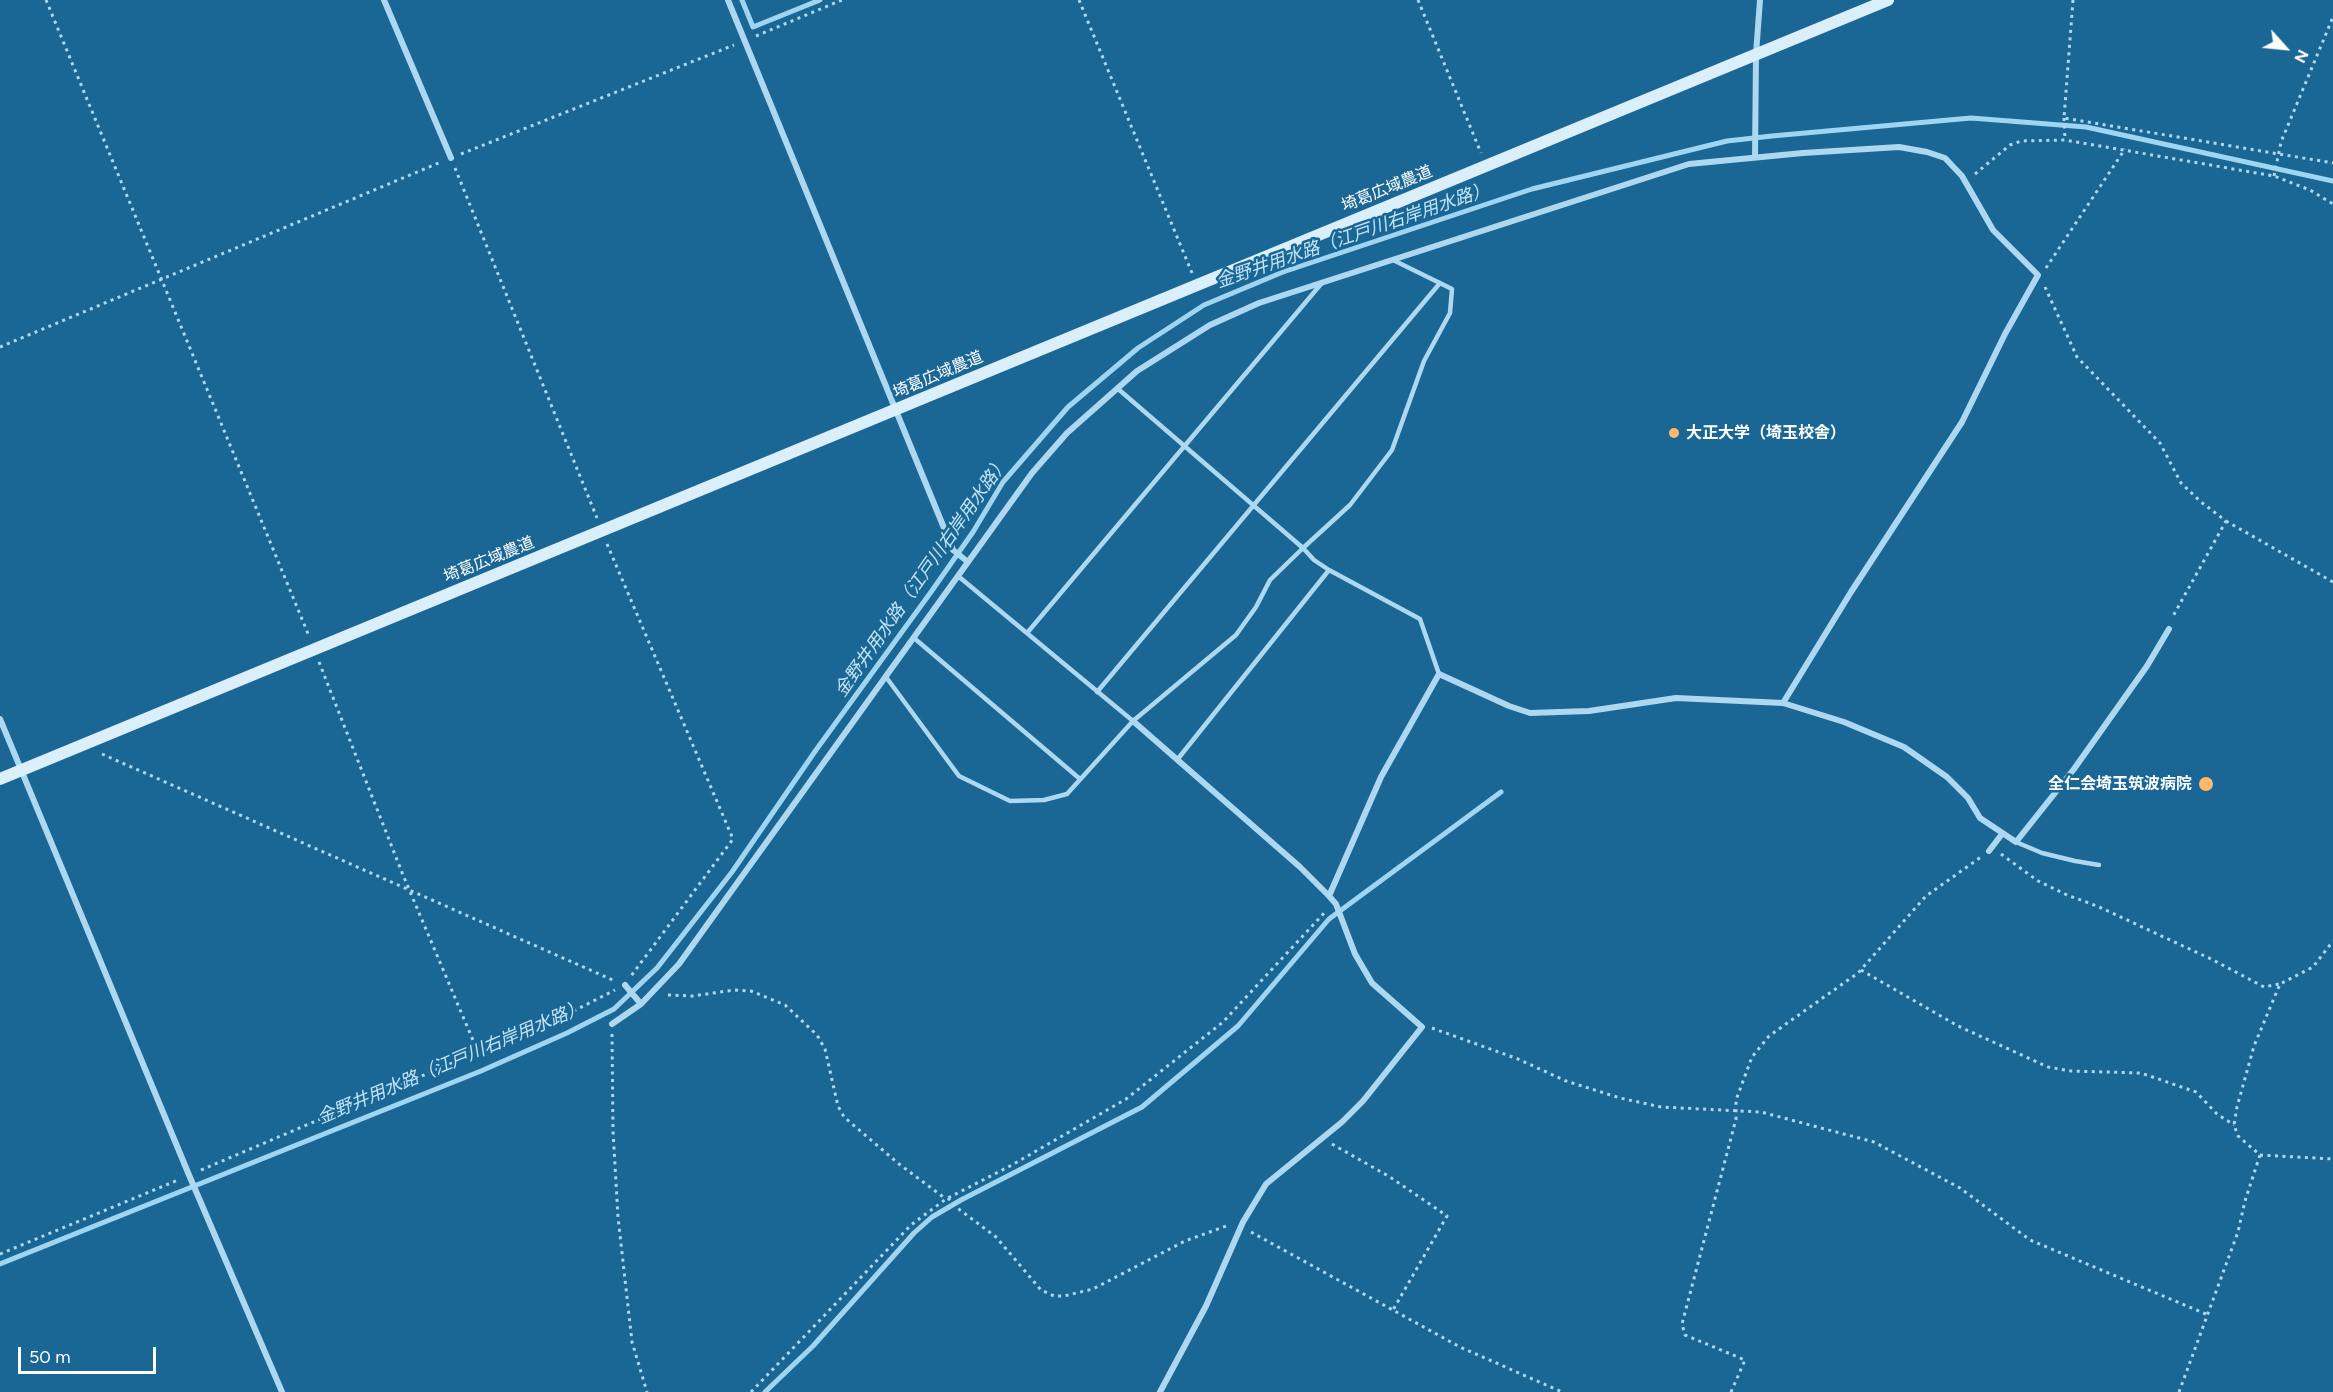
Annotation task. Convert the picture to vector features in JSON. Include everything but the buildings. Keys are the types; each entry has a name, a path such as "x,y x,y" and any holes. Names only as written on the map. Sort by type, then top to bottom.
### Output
{"street":[{"path":"384,0 451,158"},
{"path":"728,0 953,550 968,562"},
{"path":"1755,157 1756,54 1760,0"},
{"name":"埼葛広域農道","path":"0,779 90,744 1888,0"},
{"path":"612,1024 641,1004 679,964 1010,502 1050,452 1067,433 1137,371 1210,325 1259,303 1689,164 1899,147 1927,152 1945,158 1966,182 1993,230 2039,276 2005,334 1962,422 1851,592 1783,704"},
{"path":"1329,896 1381,777 1439,674 1509,706 1530,713 1589,711 1676,698 1783,704 1844,722 1904,747 1947,777 1968,798 1980,818 2016,842 2074,769 2147,666 2169,629"},
{"path":"0,719 189,1176 282,1392"},
{"path":"1133,721 1300,867 1329,896 1335,903 1355,954 1372,983 1422,1027 1363,1101 1323,1138 1274,1175 1266,1184 1242,1225 1206,1306 1160,1392"},
{"path":"1990,849 2002,834"},
{"path":"625,985 641,1004"}],"lane":[{"path":"886,677 959,776 1010,801 1044,800 1067,794 1133,721 1236,635 1256,608 1270,580 1350,505 1392,450 1424,361 1450,313 1452,289 1391,259"},
{"path":"1027,633 1323,281"},
{"path":"1097,692 1440,283"},
{"path":"1117,388 1303,548 1314,560 1420,619 1439,674"},
{"path":"1177,760 1329,570"},
{"path":"958,576 1133,721"},
{"path":"914,638 1080,779"},
{"path":"2016,842 2042,853 2100,864"}],"path":[{"path":"46,0 163,279 478,1052"},
{"path":"0,347 451,158 842,0"},
{"path":"1079,0 1197,285"},
{"path":"1418,0 1486,166"},
{"path":"2065,140 2064,118 2073,0"},
{"path":"2274,176 2281,142 2333,17"},
{"path":"2064,118 2333,163"},
{"path":"1966,182 2010,145 2021,141 2065,140 2274,176 2310,190 2333,204"},
{"path":"2125,149 2039,276 2077,357 2160,443 2181,483 2201,502 2226,521 2333,582"},
{"path":"0,1254 552,1022 625,985 733,839 602,531 451,158"},
{"path":"2169,629 2172,616 2226,521"},
{"path":"90,744 94,750 105,755 625,985"},
{"path":"1731,1392 1745,1360 1685,1335 1682,1324 1736,1119 1736,1100 1742,1079 1752,1057 1769,1036 1861,970 1926,896 1990,849 2038,881 2201,954 2264,987 2280,984 2313,967 2333,941"},
{"path":"751,1392 911,1225 947,1199 1032,1155 1126,1099 1223,1022 1308,928 1335,903"},
{"path":"1861,970 1958,1026 2048,1067 2071,1071 2141,1073 2196,1092 2217,1114 2234,1125"},
{"path":"2280,984 2254,1046 2234,1125 2238,1136 2260,1155 2333,1159"},
{"path":"654,991 667,995 693,996 734,990 751,991 784,1005 817,1035 825,1049 838,1106 844,1117 899,1164 996,1237 1041,1290 1054,1296 1093,1289 1185,1241 1228,1225 1242,1225 1460,1347 1562,1392"},
{"path":"612,1024 618,1217 632,1342 647,1392"},
{"path":"1422,1027 1466,1039 1566,1080 1620,1098 1661,1107 1761,1112 1874,1142 1960,1188 2030,1240 2206,1314"},
{"path":"1323,1138 1390,1178 1447,1216 1393,1310"},
{"path":"2179,1392 2238,1232 2260,1155"}],"waterway":[{"path":"742,0 753,27 820,0"},
{"name":"金野井用水路（江戸川右岸用水路）","path":"0,1264 481,1071 567,1033 614,1009 657,968 732,872 816,750 973,532 1003,482 1068,407 1138,348 1204,305 1283,272 1532,189 1727,141 1772,136 1971,118 2086,127 2333,181"},
{"path":"765,1392 813,1346 914,1233 932,1217 1142,1107 1238,1026 1329,919 1501,792"}],"place":[{"name":"大正大学（埼玉校舎）","path":"1674,433"},
{"name":"全仁会埼玉筑波病院","path":"2206,784"}]}
